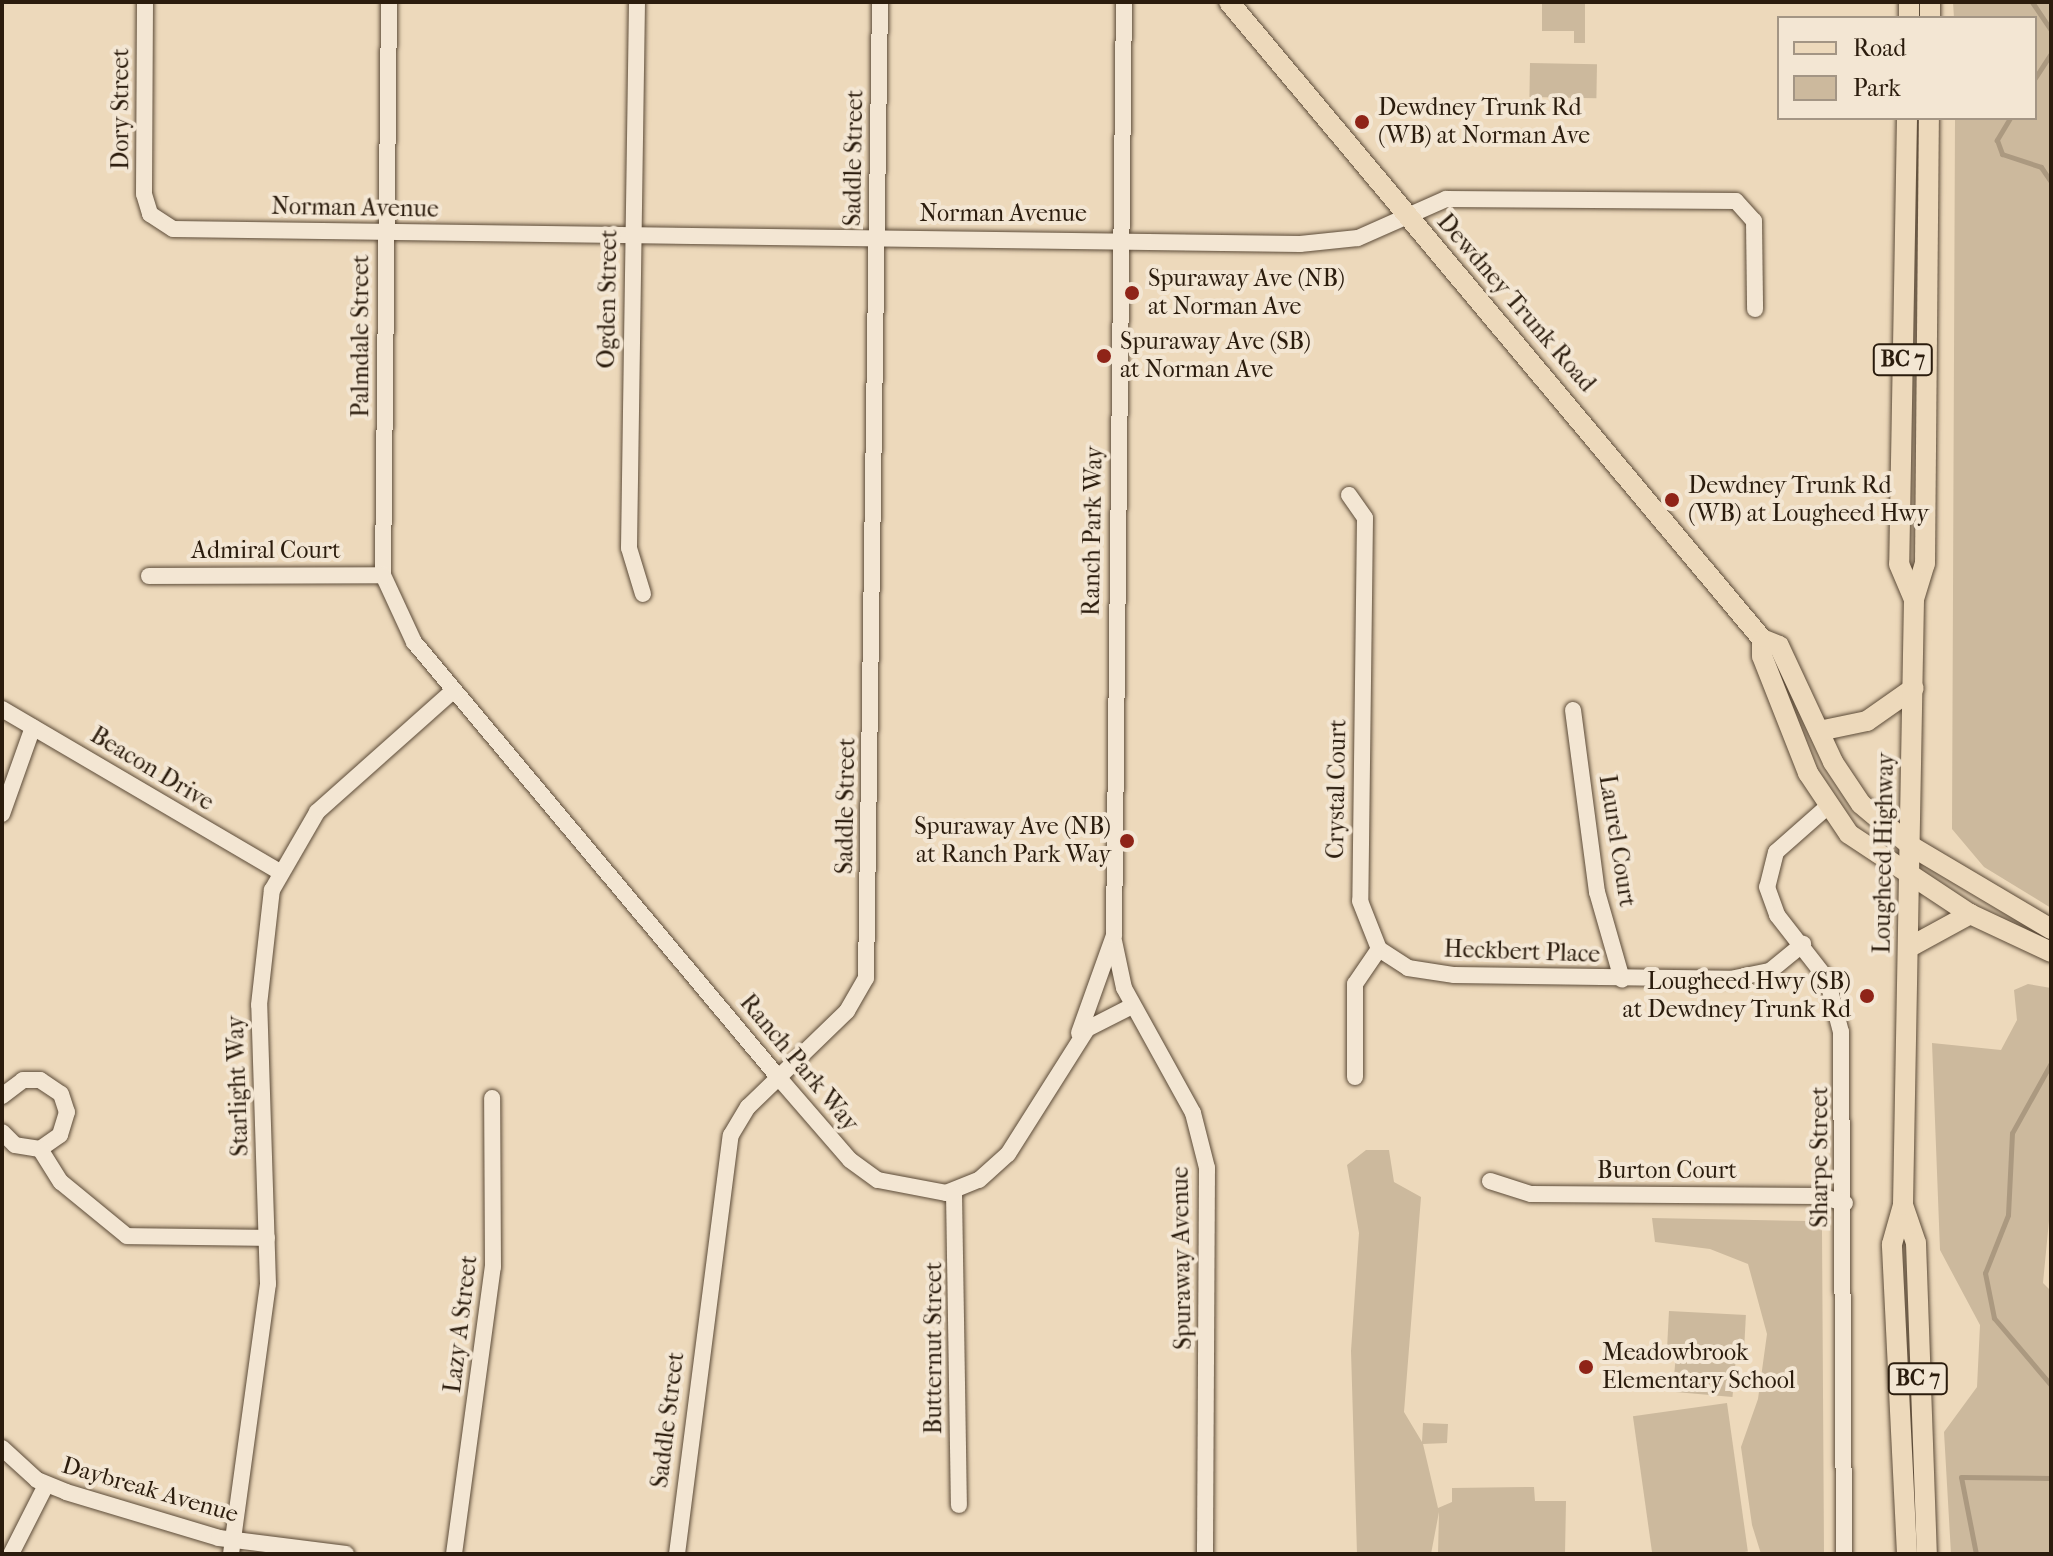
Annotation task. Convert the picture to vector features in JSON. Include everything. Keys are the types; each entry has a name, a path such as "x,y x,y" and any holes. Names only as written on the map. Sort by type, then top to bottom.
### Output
{"main road":[{"name":"Dewdney Trunk Road","path":"1229,2 1762,639 1794,742 1827,807 1849,834 1910,878 1970,914 2051,952"},
{"name":"Lougheed Highway","path":"1907,120 1899,564 1914,599"},
{"name":"Lougheed Highway","path":"1907,1554 1892,1244 1903,1205 1914,599 1925,564 1929,120"},
{"name":"Dewdney Trunk Road","path":"1762,639 1779,646 1819,731 1861,804 1911,846 2051,929"},
{"path":"1819,731 1867,721 1914,688"},
{"path":"1908,948 1970,914"},
{"name":"Lougheed Highway","path":"1903,1205 1916,1243 1927,1554"}],"street":[{"name":"Dory Street","path":"145,2 144,194 150,214"},
{"name":"Palmdale Street","path":"383,575 389,2"},
{"name":"Ogden Street","path":"637,2 629,548 643,594"},
{"name":"Saddle Street","path":"677,1554 729,1144 742,1114 847,1011 866,978 880,2"},
{"name":"Ranch Park Way","path":"1071,1053 1114,935 1124,2"},
{"name":"Norman Avenue","path":"150,214 179,230 1337,243 1446,199 1736,201 1754,221 1755,309"},
{"name":"Crystal Court","path":"1349,495 1365,518 1360,901 1379,949"},
{"name":"Ranch Park Way","path":"383,575 404,627 454,690 779,1078 867,1174 901,1187 954,1192 1008,1154 1071,1053 1096,1020 1132,1006"},
{"name":"Admiral Court","path":"149,576 383,575"},
{"name":"Starlight Way","path":"232,1547 266,1304 260,966 278,871 337,791 454,690"},
{"name":"Beacon Drive","path":"2,709 278,871"},
{"name":"Laurel Court","path":"1573,710 1597,892 1622,979"},
{"path":"2,814 33,727"},
{"name":"Sharpe Street","path":"1827,807 1789,835 1768,870 1771,902 1803,944 1837,1011 1845,1203 1844,1554"},
{"name":"Spuraway Avenue","path":"1114,935 1132,1006 1193,1113 1207,1168 1205,1554"},
{"name":"Heckbert Place","path":"1379,949 1426,972 1622,979 1753,978 1803,944"},
{"path":"1355,1077 1355,984 1379,949"},
{"path":"2,1096 23,1080 40,1080 61,1094 66,1124 40,1149"},
{"name":"Lazy A Street","path":"454,1554 493,1267 492,1098"},
{"path":"2,1132 15,1145 40,1149 61,1182 127,1236 267,1238"},
{"name":"Burton Court","path":"1490,1181 1531,1194 1820,1196 1845,1203"},
{"name":"Butternut Street","path":"954,1192 959,1505"},
{"name":"Daybreak Avenue","path":"2,1448 46,1485 232,1547 346,1554"},
{"path":"11,1554 46,1485"}],"green space":[{"path":"1542,2 1585,2 1585,43 1574,43 1574,31 1542,31"},
{"path":"1953,2 2051,2 2051,908 1984,867 1952,829 1955,120 2037,120 2037,16 1954,16"},
{"path":"1530,63 1597,64 1596,98 1529,97"},
{"path":"2028,984 2051,988 2051,1200 2043,1283 2051,1291 2051,1554 1951,1554 1944,1432 1977,1387 1980,1325 1940,1250 1932,1043 2001,1050 2017,1020 2014,990"},
{"path":"1366,1150 1389,1150 1394,1182 1421,1197 1404,1412 1422,1442 1423,1423 1448,1424 1447,1443 1423,1444 1438,1508 1452,1502 1452,1488 1534,1487 1535,1501 1566,1501 1565,1554 1438,1554 1439,1512 1431,1554 1357,1554 1351,1351 1359,1233 1347,1165"},
{"path":"1652,1218 1808,1221 1822,1230 1824,1554 1761,1554 1752,1525 1741,1447 1758,1399 1767,1334 1748,1264 1710,1249 1655,1242"},
{"path":"1669,1311 1746,1315 1744,1353 1667,1349"},
{"path":"1676,1354 1736,1359 1732,1397 1673,1392"},
{"path":"1727,1403 1748,1552 1652,1554 1633,1416"}],"waterway":[{"path":"2032,2 2051,30"},
{"path":"2037,75 2051,53"},
{"path":"2009,120 1997,140 2002,154 2041,167 2051,182"},
{"path":"2051,1063 2012,1133 2008,1215 1985,1273 1994,1318 2051,1385"},
{"path":"1976,1554 1961,1477 2051,1478"}],"place":[{"name":"Dewdney Trunk Rd (WB) at Norman Ave","path":"1362,122"},
{"name":"Spuraway Ave (NB) at Norman Ave","path":"1132,293"},
{"name":"Spuraway Ave (SB) at Norman Ave","path":"1104,356"},
{"name":"Dewdney Trunk Rd (WB) at Lougheed Hwy","path":"1672,500"},
{"name":"Spuraway Ave (NB) at Ranch Park Way","path":"1127,841"},
{"name":"Lougheed Hwy (SB) at Dewdney Trunk Rd","path":"1867,996"},
{"name":"Meadowbrook Elementary School","path":"1586,1367"}]}
